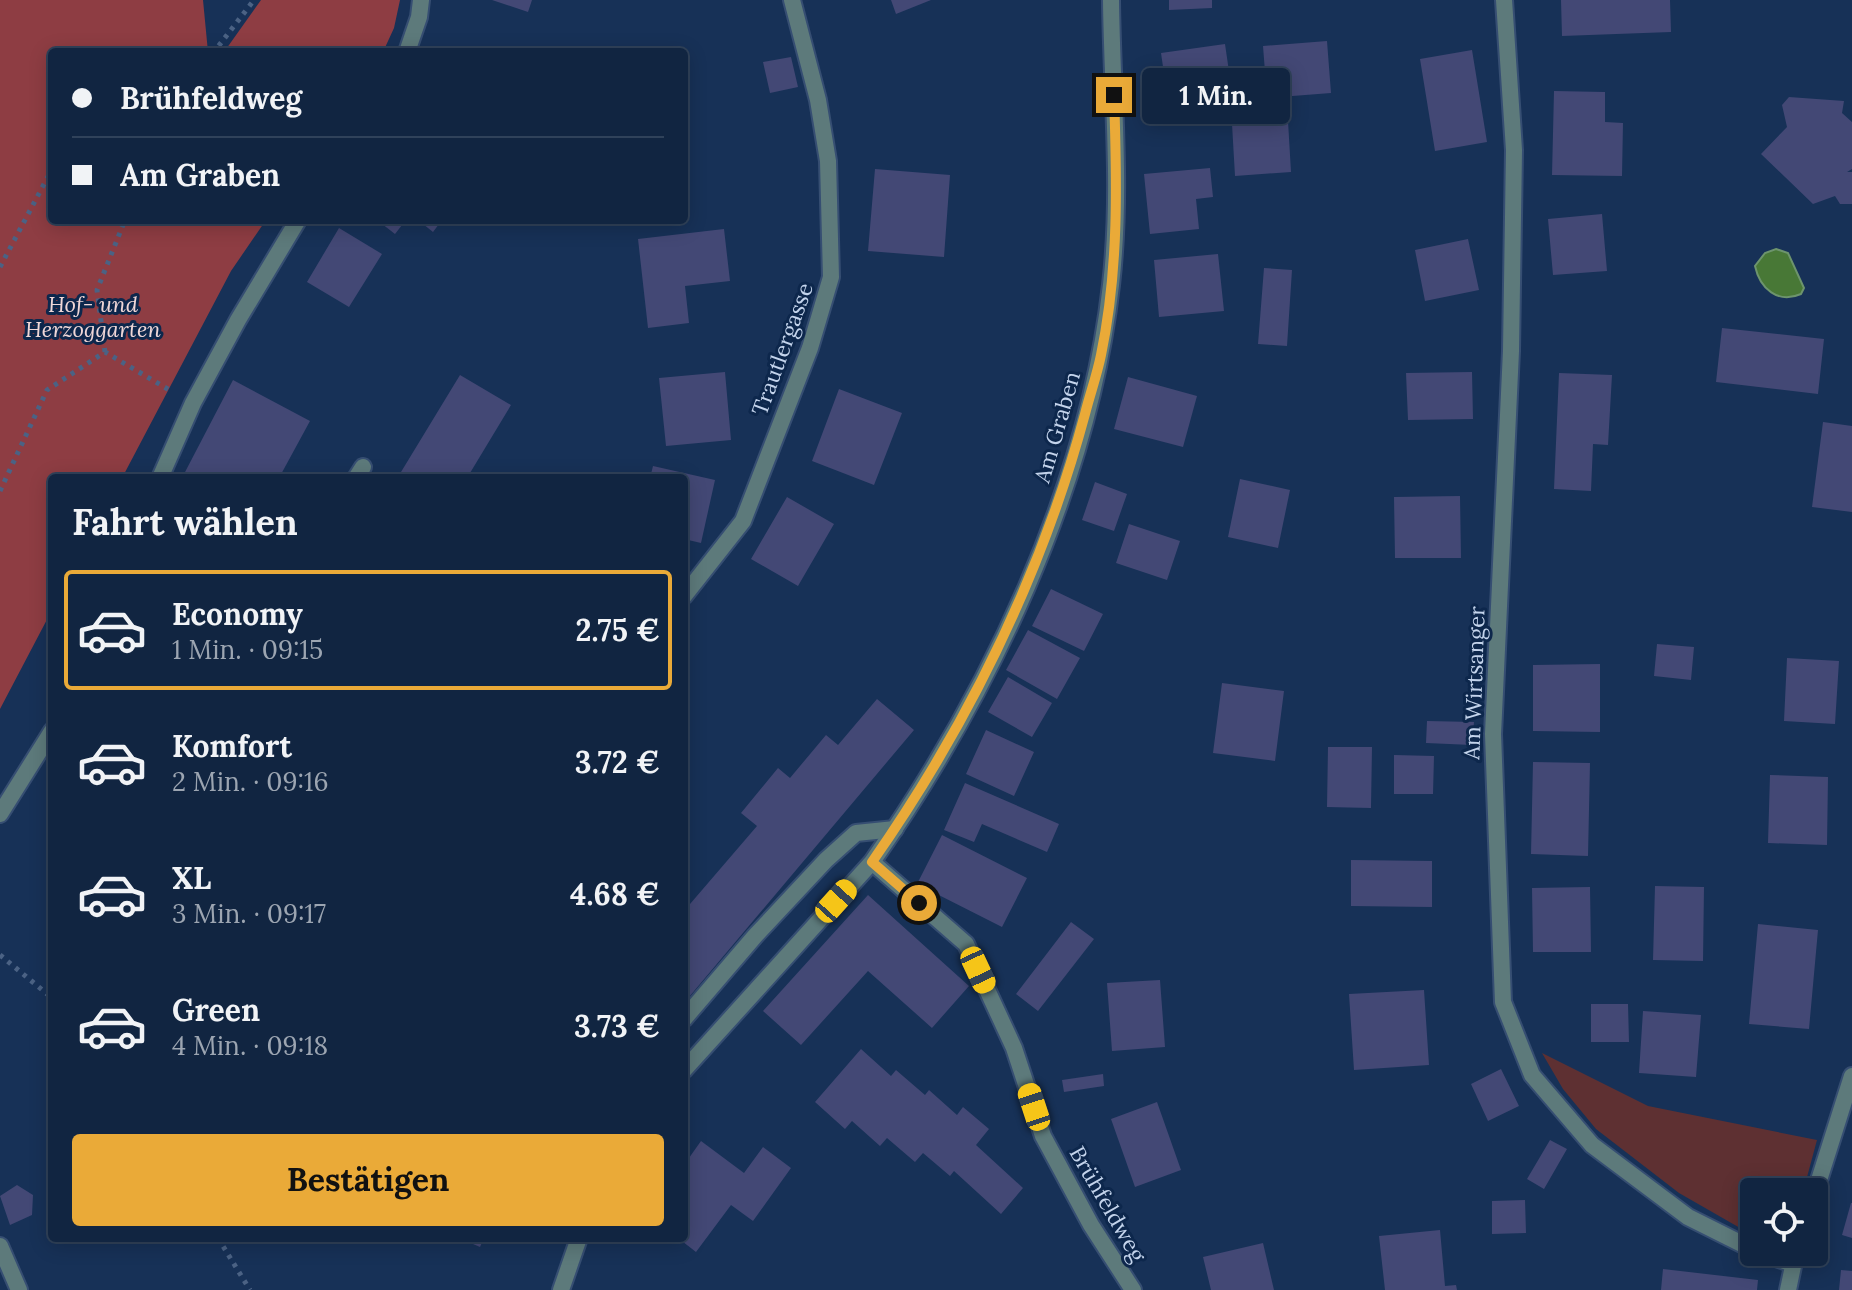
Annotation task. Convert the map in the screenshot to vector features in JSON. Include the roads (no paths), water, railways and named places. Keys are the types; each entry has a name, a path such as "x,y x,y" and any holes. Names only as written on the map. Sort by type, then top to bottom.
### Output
{"street":[{"path":"408,48 421,0"},
{"name":"Trautlergasse","path":"688,591 743,521 810,348 831,277 828,161 818,100 792,0"},
{"name":"Am Graben","path":"688,1066 872,862 895,829 980,685 1035,564 1068,474 1101,356 1111,283 1118,190 1111,0"},
{"name":"Am Wirtsanger","path":"1504,0 1514,150 1511,351 1493,734 1503,1002 1532,1075 1592,1145 1688,1217 1740,1243"},
{"path":"162,474 193,403 296,224"},
{"path":"0,814 48,737"},
{"path":"688,1014 755,936 826,860 856,833 895,829"},
{"name":"Brühfeldweg","path":"872,862 966,944 1014,1048 1043,1136 1091,1225 1133,1290"},
{"path":"1820,1178 1852,1076"},
{"path":"561,1290 578,1242"},
{"path":"0,1246 19,1290"},
{"path":"1788,1290 1792,1266"}],"park label":[{"name":"Hof- und Herzoggarten","path":"93,316"}]}
